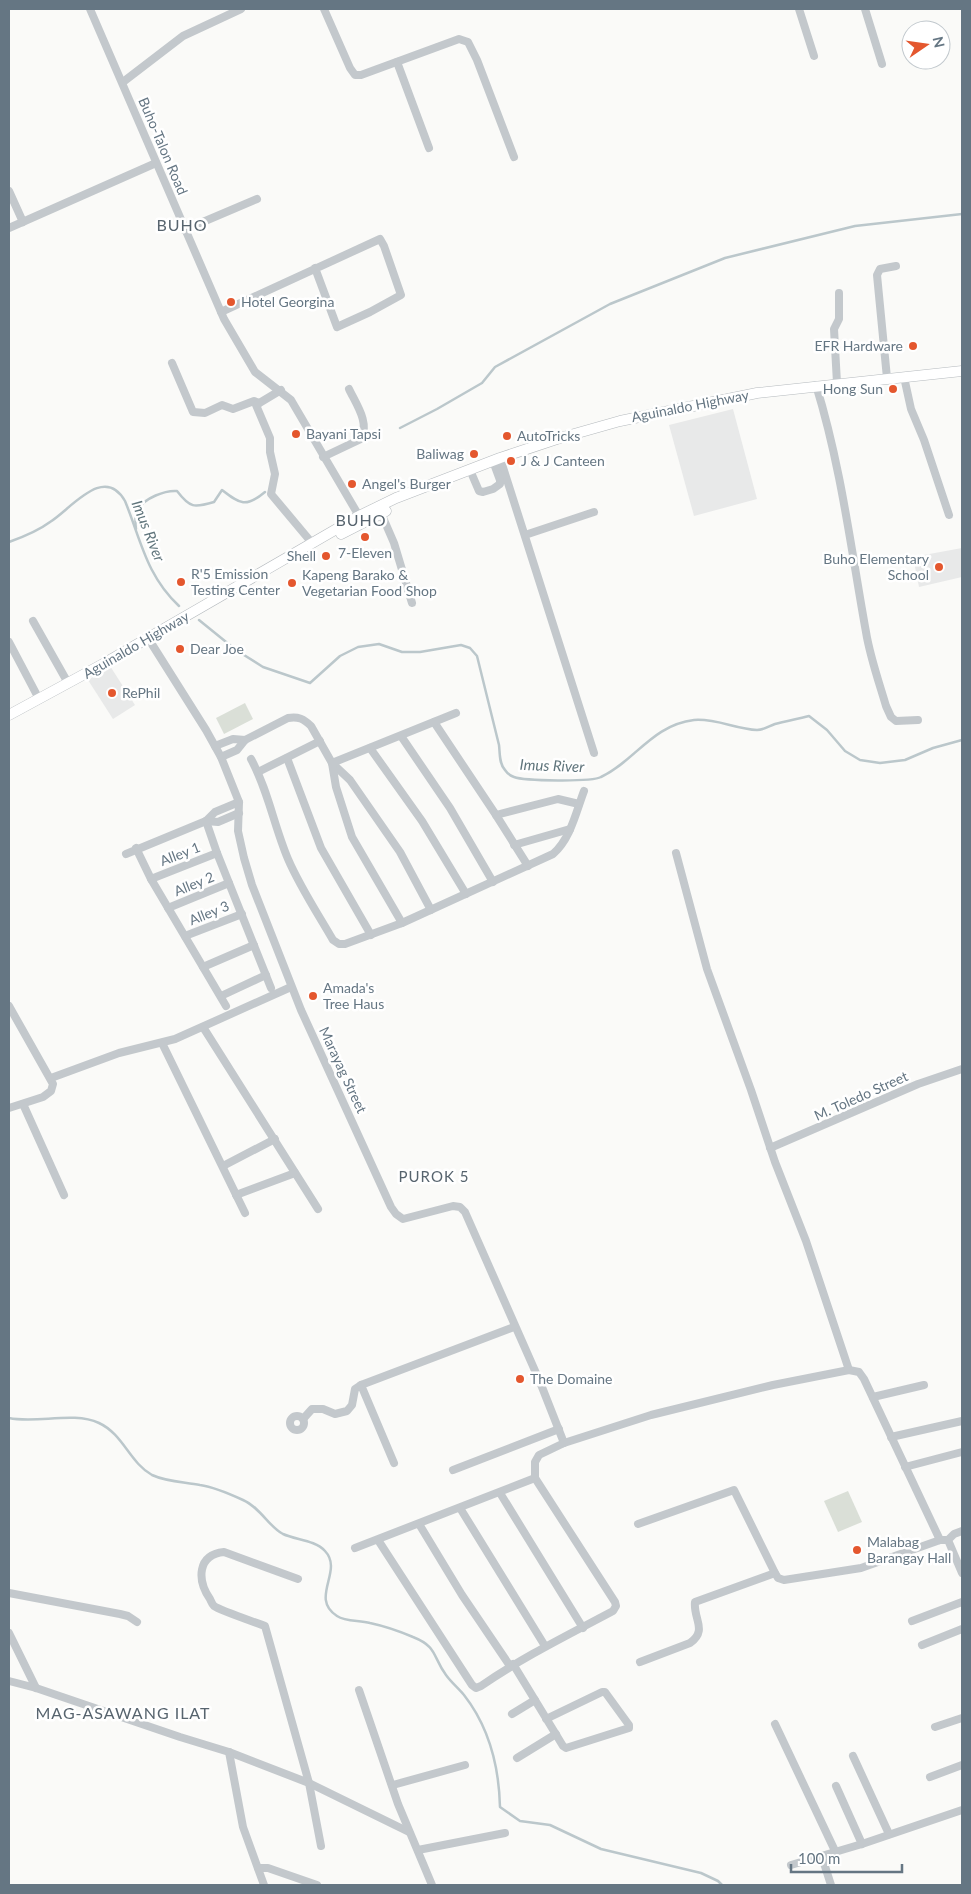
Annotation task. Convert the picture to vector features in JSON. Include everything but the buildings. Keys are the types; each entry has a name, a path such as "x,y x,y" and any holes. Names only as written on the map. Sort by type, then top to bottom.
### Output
{"main road":[{"name":"Aguinaldo Highway","path":"9,716 359,516 396,498 497,459 620,420 748,394 816,385 962,371"},
{"name":"Aguinaldo Highway","path":"262,573 315,549 428,487"}],"street":[{"name":"Buho-Talon Road","path":"90,9 221,312 255,372 281,390 291,400 359,516"},
{"path":"123,82 183,36 241,9"},
{"path":"324,9 350,68 355,75 360,75 459,39 468,42 477,60 514,157"},
{"path":"799,9 814,56"},
{"path":"865,9 882,64"},
{"path":"397,62 429,148"},
{"path":"9,228 156,163"},
{"path":"9,191 23,222"},
{"path":"184,230 257,199"},
{"path":"221,312 315,268 380,239 402,295 338,327 315,268"},
{"path":"887,378 877,275 880,270 896,266"},
{"path":"838,293 839,319 834,329 838,383"},
{"path":"172,362 193,412 205,413 222,405 233,409 254,401 259,403"},
{"path":"904,376 911,409 924,440 949,515"},
{"path":"816,385 826,420 847,514 866,633 886,706 891,717 896,721 918,720"},
{"path":"323,457 361,439 364,434 363,417 349,389"},
{"path":"281,390 256,405 270,438 270,452 275,474 271,494 312,543"},
{"path":"470,470 479,491 483,492 493,489 500,484 497,459"},
{"path":"497,459 525,535 594,753"},
{"path":"525,535 594,512"},
{"path":"381,513 394,543 412,603"},
{"path":"33,621 68,683"},
{"name":"Marayag Street","path":"148,638 221,757 239,802 238,831 252,885 291,986 396,1214 403,1219 412,1218 453,1206 460,1207 465,1212 564,1443"},
{"path":"9,642 39,699"},
{"path":"332,763 456,713"},
{"path":"221,757 237,750 244,740 288,718 295,717 306,721 332,763 350,780 400,852 431,910"},
{"path":"434,722 528,866"},
{"path":"401,736 450,808 493,882"},
{"path":"215,746 232,738 244,740"},
{"path":"258,772 320,742"},
{"path":"370,748 422,820 466,894"},
{"path":"287,758 321,848 371,934"},
{"path":"251,759 258,772 288,858 333,940 339,944 345,944 431,910 554,854 560,848 570,829 584,791"},
{"path":"332,763 336,787 352,837 402,922"},
{"path":"496,815 558,799 579,804"},
{"path":"126,854 136,848 206,821 215,812 239,802"},
{"path":"206,821 218,822 239,813"},
{"path":"206,821 271,988"},
{"path":"514,845 570,829"},
{"path":"136,848 151,879 226,1006"},
{"name":"Alley 1","path":"151,879 217,853"},
{"path":"676,853 707,969 770,1148 812,1258 849,1370"},
{"name":"Alley 2","path":"168,908 229,883"},
{"name":"Alley 3","path":"185,936 242,914"},
{"path":"203,967 254,945"},
{"path":"221,996 266,975"},
{"path":"51,1078 119,1053 162,1043 203,1027 291,986"},
{"path":"9,1006 53,1084 51,1091 43,1097 9,1108"},
{"path":"203,1027 318,1209"},
{"path":"162,1043 245,1213"},
{"name":"M. Toledo Street","path":"770,1148 918,1084 962,1069"},
{"path":"23,1104 64,1195"},
{"path":"223,1166 275,1139"},
{"path":"236,1195 295,1173"},
{"path":"303,1419 312,1409 324,1409 335,1414 347,1410 352,1405 355,1389 361,1385 514,1327"},
{"path":"378,1540 472,1685 476,1688 544,1646 613,1612 616,1606 535,1478 535,1462 539,1455 564,1443 651,1415 773,1385 849,1370 859,1372 864,1378 905,1467 962,1573"},
{"path":"361,1385 394,1463"},
{"path":"873,1397 924,1385"},
{"path":"891,1437 962,1421"},
{"path":"453,1470 559,1429"},
{"path":"905,1467 962,1452"},
{"path":"355,1548 535,1478"},
{"path":"638,1524 734,1490 775,1573 778,1578 784,1580 852,1570 875,1564 962,1532"},
{"path":"500,1493 583,1628"},
{"path":"460,1508 544,1646"},
{"path":"419,1524 462,1595 512,1665 535,1700 546,1719 563,1746 566,1748 571,1747 629,1728 629,1723 606,1692 546,1719"},
{"path":"298,1579 224,1552 216,1553 202,1566 201,1579 205,1593 214,1606 265,1626 309,1783 321,1846"},
{"path":"640,1662 690,1643 696,1638 699,1632 699,1625 694,1607 695,1602 775,1573"},
{"path":"9,1593 120,1614 138,1622"},
{"path":"912,1621 962,1602"},
{"path":"922,1645 962,1629"},
{"path":"9,1633 36,1688"},
{"path":"9,1681 36,1688 228,1752 309,1783 409,1832"},
{"path":"358,1690 409,1832 432,1885"},
{"path":"512,1714 535,1700"},
{"path":"935,1727 962,1718"},
{"path":"775,1724 836,1853"},
{"path":"517,1758 556,1734"},
{"path":"228,1752 243,1828 264,1885"},
{"path":"853,1756 889,1834"},
{"path":"393,1785 465,1765"},
{"path":"930,1777 962,1765"},
{"path":"836,1786 862,1844"},
{"path":"791,1865 836,1853 962,1810"},
{"path":"418,1850 505,1834"},
{"path":"822,1857 832,1885"},
{"path":"258,1868 268,1868 317,1885"}],"shaded area":[{"path":"733,409 757,499 694,516 669,425"},
{"name":"Buho Elementary School","path":"962,548 962,577 919,587 913,557"},
{"name":"RePhil","path":"110,666 135,705 113,719 88,680"},
{"path":"245,703 253,719 224,734 216,718"},
{"path":"848,1491 862,1522 838,1532 824,1501"}],"waterway":[{"path":"400,428 482,383 495,367 610,304 725,258 855,226 962,214"},
{"name":"Imus River","path":"9,542 30,534 45,525 88,493 98,488 107,487 117,491 125,501 140,543 152,569 159,582 179,606"},
{"path":"136,529 138,509 145,501 161,493 177,491 185,501 197,506 214,502 222,490 243,502 253,500 265,492"},
{"name":"Imus River","path":"199,620 236,650 263,667 310,683 340,656 358,647 379,644 402,652 420,652 461,645 470,648 477,656 503,768 514,777 520,778 544,780 595,779 613,770 655,736 679,723 694,720 710,721 757,730 809,716 827,730 845,751 860,760 880,763 905,760 933,748 962,740"},
{"path":"9,1418 31,1420 78,1418 99,1423 114,1434 144,1470 152,1475 211,1487 233,1495 249,1503 273,1527 283,1534 321,1547 330,1559 330,1576 326,1593 329,1609 341,1618 386,1627 427,1644 446,1675 473,1707 486,1734 495,1762 500,1807 520,1821 550,1825 601,1849 701,1873 722,1885"}],"place":[{"name":"Hotel Georgina","path":"231,302"},
{"name":"EFR Hardware","path":"913,346"},
{"name":"Hong Sun","path":"893,389"},
{"name":"Bayani Tapsi","path":"296,434"},
{"name":"AutoTricks","path":"507,436"},
{"name":"Baliwag","path":"474,454"},
{"name":"J & J Canteen","path":"511,461"},
{"name":"Angel's Burger","path":"352,484"},
{"name":"7-Eleven","path":"365,537"},
{"name":"Shell","path":"326,556"},
{"name":"Buho Elementary School","path":"939,567"},
{"name":"R'5 Emission Testing Center","path":"181,582"},
{"name":"Kapeng Barako & Vegetarian Food Shop","path":"292,583"},
{"name":"Dear Joe","path":"180,649"},
{"name":"RePhil","path":"112,693"},
{"name":"Amada's Tree Haus","path":"313,996"},
{"name":"The Domaine","path":"520,1379"},
{"name":"Malabag Barangay Hall","path":"857,1550"}],"district":[{"name":"BUHO","path":"182,225"},
{"name":"BUHO","path":"361,520"},
{"name":"PUROK 5","path":"434,1177"},
{"name":"MAG-ASAWANG ILAT","path":"123,1713"}]}
